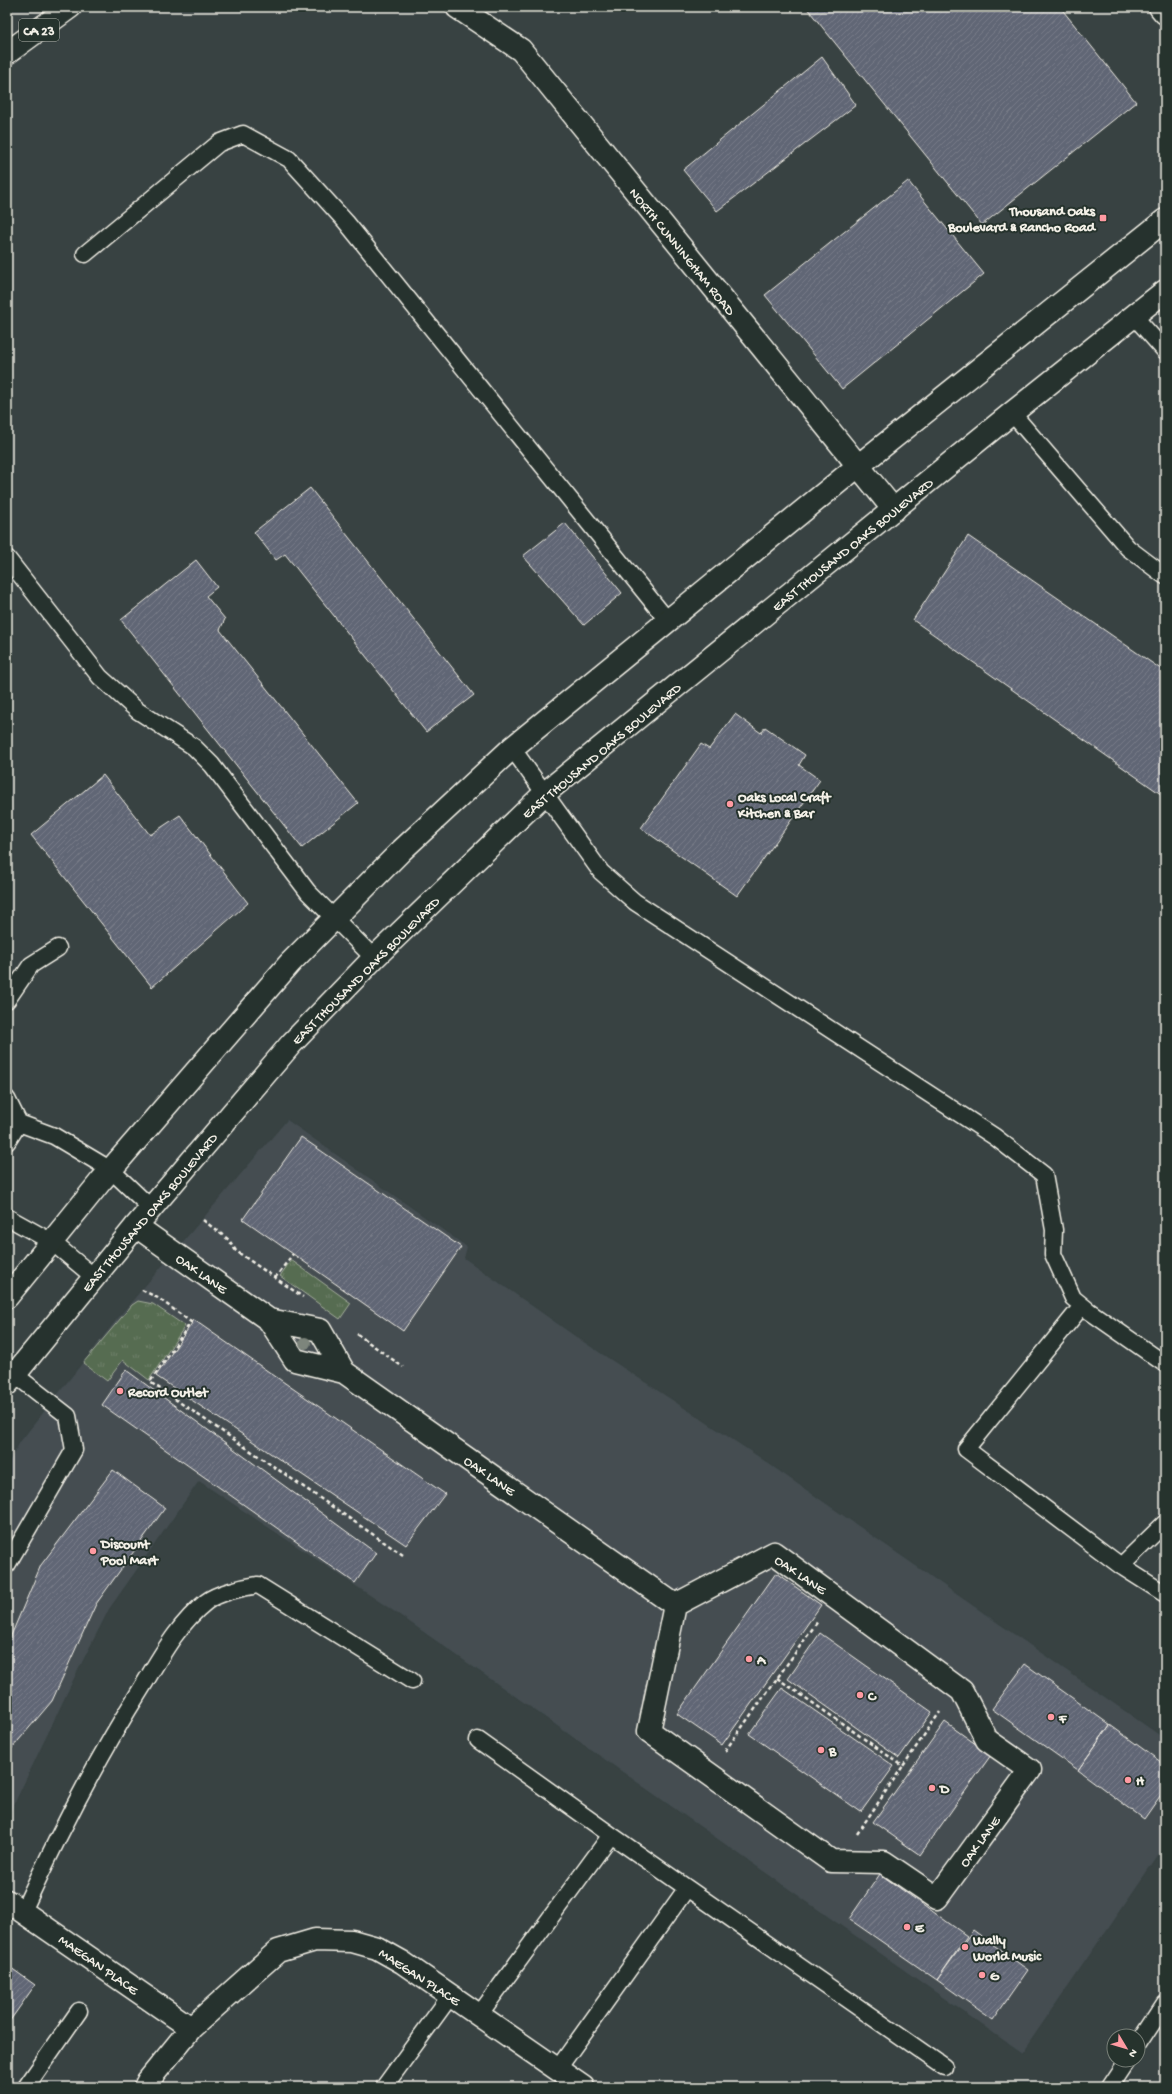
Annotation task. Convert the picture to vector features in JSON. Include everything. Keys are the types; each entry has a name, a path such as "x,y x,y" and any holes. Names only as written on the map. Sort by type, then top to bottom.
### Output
{"main road":[{"name":"CA 23","path":"7,53 70,7"},
{"name":"NORTH CUNNINGHAM ROAD","path":"458,7 521,50 894,510"},
{"path":"1160,7 1165,13"},
{"path":"7,1297 111,1170 251,1007 402,850 512,748 858,466 1165,220"},
{"name":"EAST THOUSAND OAKS BOULEVARD","path":"11,1379 151,1208 291,1044 374,958 545,793 1012,413 1165,292"},
{"name":"OAK LANE","path":"136,1226 269,1320 295,1360 344,1372 675,1605"},
{"name":"OAK LANE","path":"269,1320 320,1330 344,1372"},
{"name":"OAK LANE","path":"774,1552 962,1691 987,1740 1030,1770 937,1898 884,1862 832,1861 648,1731 675,1605 774,1552"},
{"name":"MAEGAN PLACE","path":"15,1906 191,2028"},
{"name":"MAEGAN PLACE","path":"145,2087 191,2028 278,1951 315,1940 352,1941 377,1948 402,1962 583,2087"}],"lane":[{"path":"86,254 219,143 243,134 289,159 346,222 668,621"},
{"path":"1134,316 1165,352"},
{"path":"1012,413 1128,548 1165,576"},
{"path":"7,558 100,677 138,711 194,747 212,765 308,892 374,958"},
{"path":"512,748 601,872 635,902 995,1137 1044,1175 1054,1230 1053,1254 1073,1298 1082,1306 1165,1364"},
{"path":"7,1000 31,965 58,948"},
{"path":"7,1099 19,1123 54,1136 111,1170 151,1208"},
{"path":"7,1142 19,1123"},
{"path":"7,1216 52,1242 94,1277"},
{"path":"1082,1306 966,1449 1121,1566 1165,1594"},
{"path":"7,1564 74,1450 68,1416 11,1379"},
{"path":"1121,1566 1165,1523"},
{"path":"15,1906 53,1846 107,1743 175,1634 207,1601 240,1588 258,1585 412,1681"},
{"path":"478,1740 611,1835 944,2067"},
{"path":"479,2015 611,1835"},
{"path":"557,2070 687,1888"},
{"path":"384,2087 451,1996"},
{"path":"1146,2032 1165,2003"},
{"path":"26,2087 79,2011"},
{"path":"1110,2087 1123,2068"}],"path":[{"path":"203,1220 229,1240 236,1250 307,1300"},
{"path":"275,1278 293,1254"},
{"path":"142,1290 158,1298 191,1322 150,1382 403,1555"},
{"path":"352,1331 404,1367"},
{"path":"722,1755 819,1620"},
{"path":"777,1678 903,1766"},
{"path":"854,1838 944,1706"}],"shaded area":[{"path":"287,1120 467,1247 464,1258 579,1339 756,1455 1165,1739 1165,1845 1022,2053 401,1616 199,1481 109,1609 76,1674 7,1819 7,1466 20,1442 122,1313"}],"green space":[{"path":"291,1260 351,1303 340,1319 280,1276"},
{"path":"138,1301 153,1304 185,1326 149,1380 123,1360 107,1381 83,1363 132,1305"}],"building":[{"path":"806,7 1060,7 1136,102 982,225"},
{"path":"822,57 856,105 717,211 683,170"},
{"path":"908,181 984,274 842,389 765,295"},
{"path":"310,488 474,695 426,732 285,554 276,560 254,532"},
{"path":"565,523 622,593 584,625 523,556"},
{"path":"968,536 1165,672 1165,797 913,620"},
{"path":"196,560 217,587 206,596 225,619 220,630 358,803 302,848 121,620"},
{"name":"Oaks Local Craft Kitchen & Bar","path":"735,714 761,733 765,727 805,755 799,765 820,780 737,896 641,828 701,744 709,749"},
{"path":"103,775 150,835 180,815 248,903 152,987 31,835"},
{"path":"301,1137 461,1247 403,1331 243,1219"},
{"path":"194,1320 445,1494 406,1545 156,1376"},
{"path":"126,1370 376,1553 355,1583 102,1405"},
{"path":"113,1470 165,1508 96,1604 52,1701 7,1754 7,1645 41,1565"},
{"name":"A","path":"776,1573 821,1605 722,1745 677,1714"},
{"name":"C","path":"820,1633 932,1712 899,1758 788,1679"},
{"name":"F","path":"1025,1664 1110,1725 1078,1770 992,1709"},
{"name":"B","path":"782,1688 894,1766 861,1812 749,1734"},
{"name":"D","path":"945,1722 991,1755 920,1855 873,1822"},
{"name":"H","path":"1110,1725 1165,1765 1165,1789 1144,1819 1078,1770"},
{"name":"E","path":"880,1874 967,1936 937,1980 849,1919"},
{"name":"G","path":"973,1930 1028,1970 993,2020 937,1980"},
{"path":"7,1965 35,1985 7,2025"}],"place":[{"name":"Thousand Oaks Boulevard & Rancho Road","path":"1103,218"},
{"name":"Oaks Local Craft Kitchen & Bar","path":"730,804"},
{"name":"Record Outlet","path":"120,1391"},
{"name":"Discount Pool Mart","path":"93,1551"},
{"name":"A","path":"749,1659"},
{"name":"C","path":"860,1695"},
{"name":"F","path":"1051,1717"},
{"name":"B","path":"821,1750"},
{"name":"H","path":"1128,1780"},
{"name":"D","path":"932,1788"},
{"name":"E","path":"907,1927"},
{"name":"Wally World Music","path":"965,1947"},
{"name":"G","path":"982,1975"}]}
